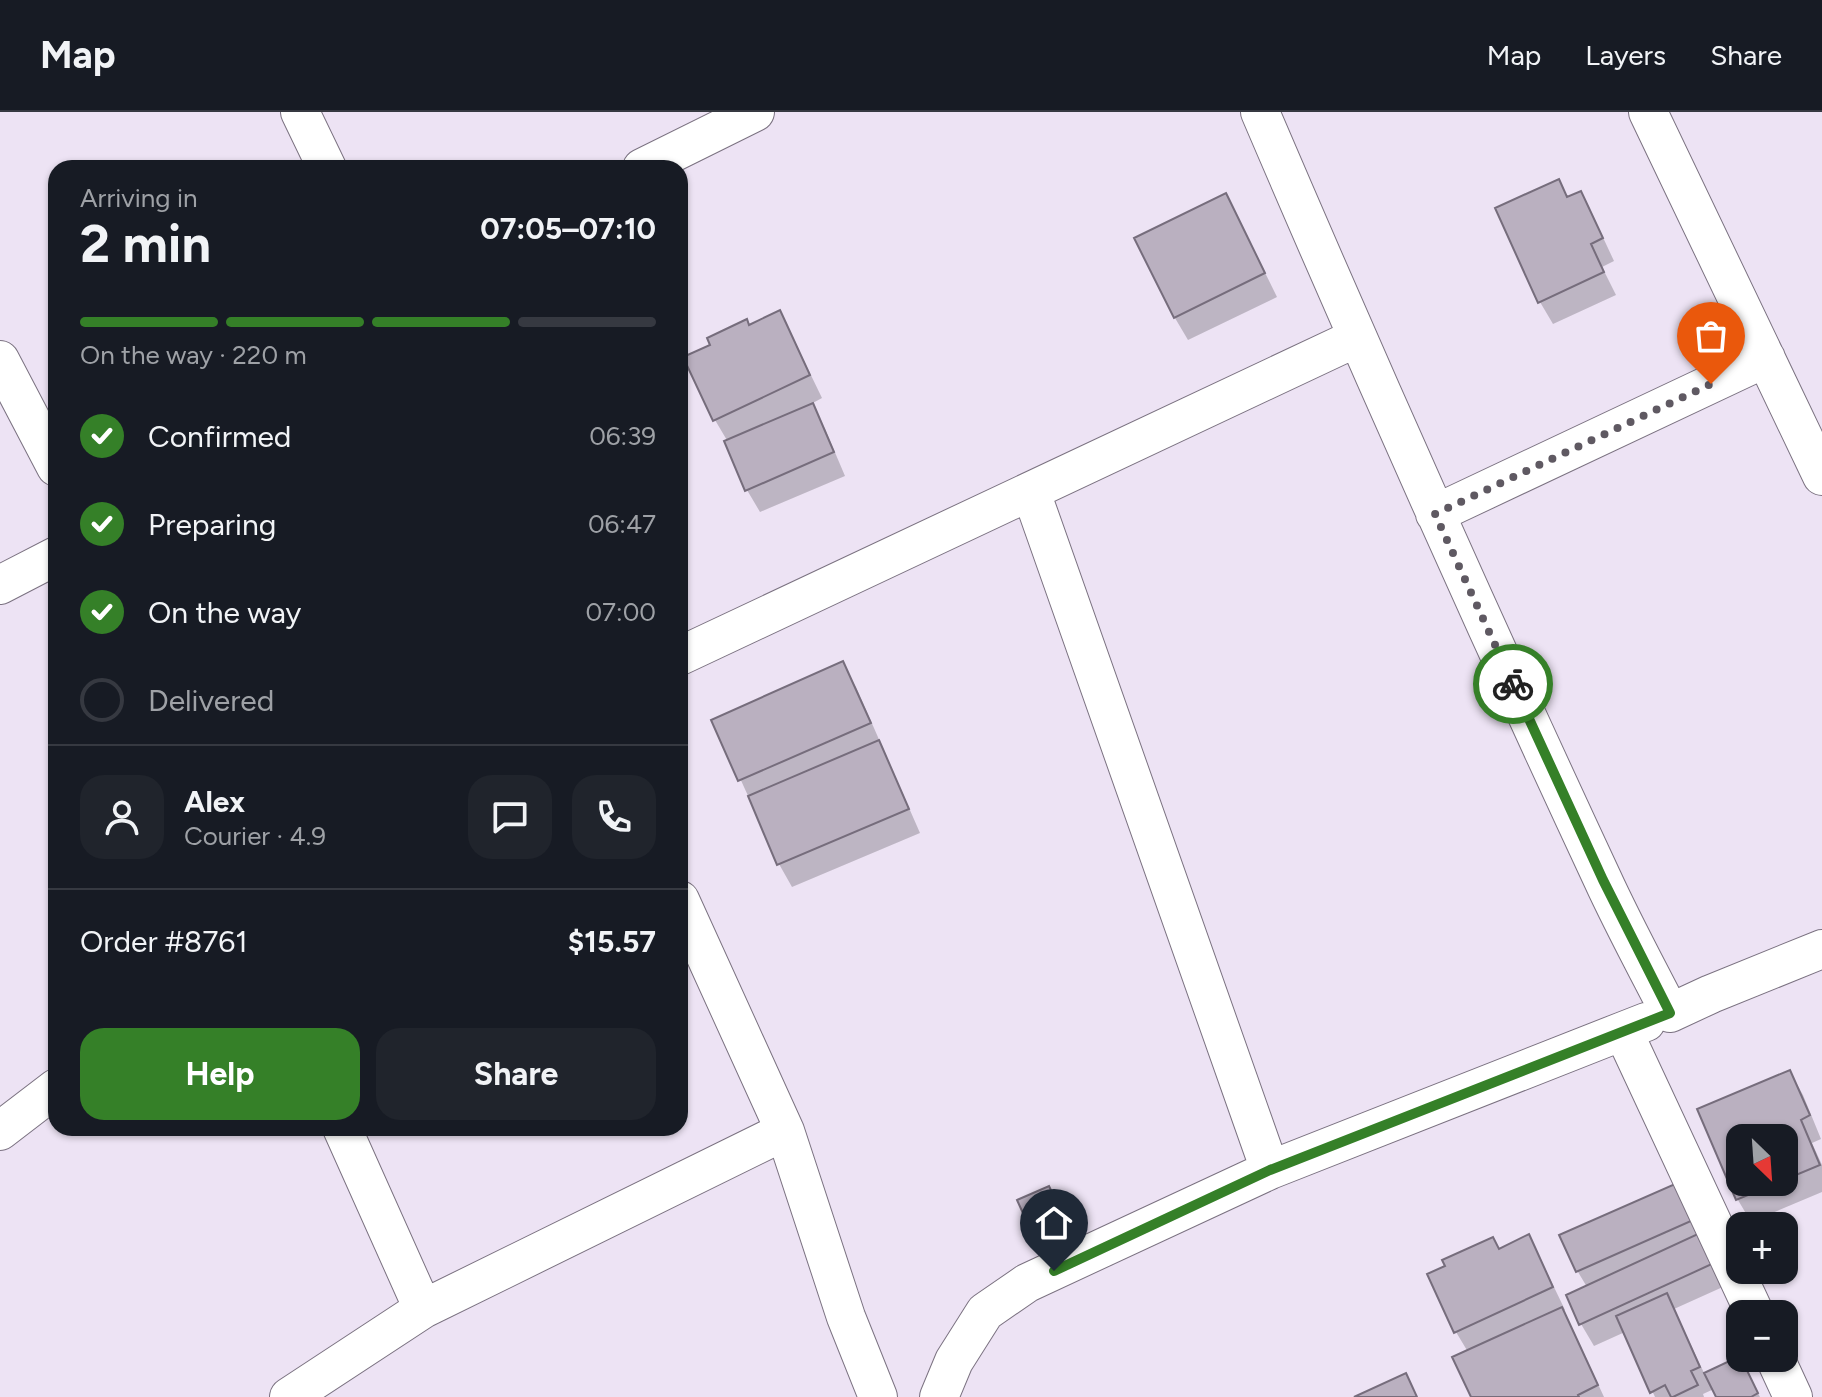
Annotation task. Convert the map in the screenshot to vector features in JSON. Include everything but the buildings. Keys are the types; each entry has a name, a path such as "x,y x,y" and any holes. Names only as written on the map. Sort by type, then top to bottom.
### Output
{"street":[{"path":"300,112 323,160"},
{"path":"658,160 755,112"},
{"path":"1260,112 1435,514 1603,880 1670,1013"},
{"path":"1648,112 1822,476"},
{"path":"688,652 1356,338"},
{"path":"1435,514 1766,358"},
{"path":"0,360 48,452"},
{"path":"1031,492 1270,1170"},
{"path":"0,585 48,560"},
{"path":"688,918 785,1131 846,1317 878,1397"},
{"path":"939,1397 954,1361 985,1312 1027,1283 1270,1170 1670,1013 1822,949"},
{"path":"1623,1031 1748,1300"},
{"path":"0,1131 48,1094"},
{"path":"289,1397 423,1309 785,1131"},
{"path":"346,1136 423,1309"},
{"path":"1781,1372 1793,1397"}],"way so far":[{"path":"1513,684 1435,514 1711,384"}],"route":[{"path":"1054,1271 1270,1170 1670,1013 1603,880 1513,684"}]}
